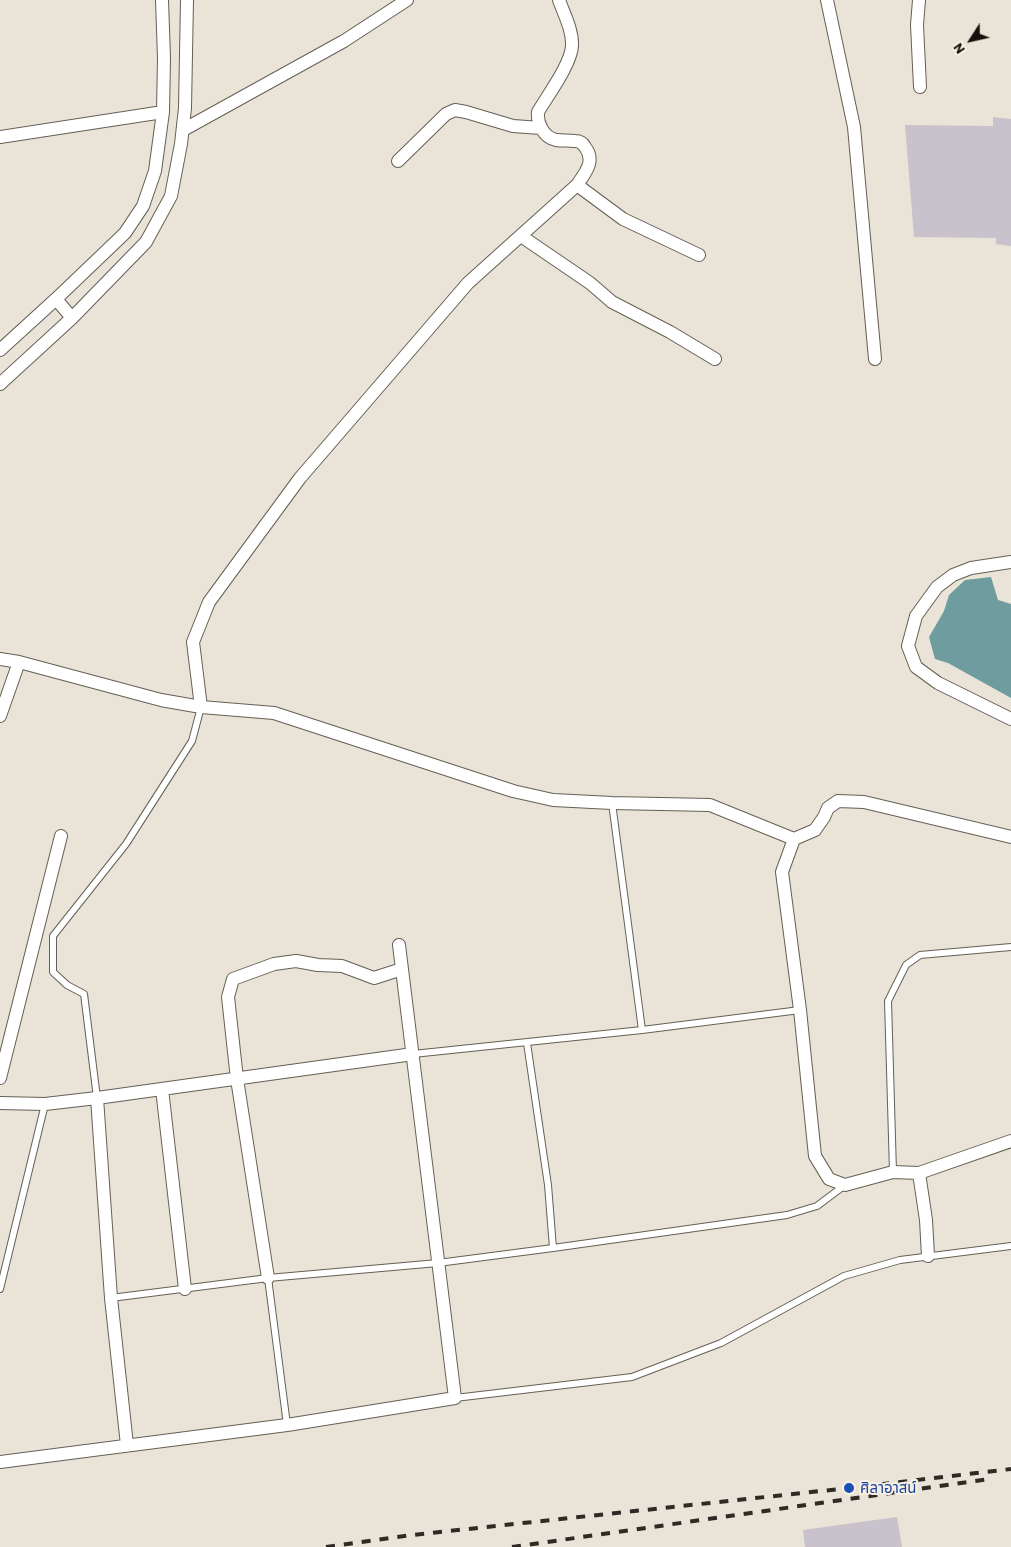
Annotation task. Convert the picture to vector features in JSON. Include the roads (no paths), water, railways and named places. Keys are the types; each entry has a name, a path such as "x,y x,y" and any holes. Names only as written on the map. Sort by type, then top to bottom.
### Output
{"street":[{"path":"0,350 56,300 125,233 143,206 155,171 163,112 162,0"},
{"path":"0,384 72,318 146,242 171,196 185,108 187,0"},
{"path":"183,130 344,41 407,0"},
{"path":"201,707 193,642 209,602 300,478 468,283 577,185 589,166 589,152 583,144 577,141 552,139 541,128 538,120 538,112 570,59 572,45 569,28 559,0"},
{"path":"827,0 854,127 875,359"},
{"path":"919,0 917,26 920,86"},
{"path":"398,161 446,114 455,110 513,126 541,128"},
{"path":"0,136 163,112"},
{"path":"577,185 623,219 699,255"},
{"path":"521,236 590,284 612,302 670,332 715,359"},
{"path":"56,300 72,318"},
{"path":"1011,562 971,568 953,575 937,587 916,616 908,646 916,667 938,683 1011,719"},
{"path":"0,659 20,662 161,700 201,707 274,713 513,791 553,800 710,805 794,839 815,830 828,808 838,801 864,802 1011,837"},
{"path":"0,716 20,662"},
{"path":"0,1078 61,836"},
{"path":"794,839 782,872 800,1010 815,1156 829,1179 845,1185 893,1172 919,1173 1011,1141"},
{"path":"0,1462 287,1425 455,1398 399,945"},
{"path":"268,1278 237,1079 228,997 233,979 274,964 296,961 318,965 342,966 374,978 402,968"},
{"path":"0,1103 45,1104 96,1098 413,1054"},
{"path":"162,1089 185,1289"},
{"path":"96,1098 111,1298 127,1445"},
{"path":"919,1173 926,1220 928,1256"}],"lane":[{"path":"96,1098 84,994 67,986 53,972 54,936 126,844 177,765 192,741 201,707"},
{"path":"612,803 642,1030"},
{"path":"893,1172 888,1000 906,965 920,955 1011,947"},
{"path":"413,1054 642,1030 800,1010"},
{"path":"527,1043 548,1185 553,1248"},
{"path":"0,1289 45,1104"},
{"path":"111,1298 268,1278 438,1263 788,1215 816,1206 845,1185"},
{"path":"455,1398 632,1377 721,1343 844,1276 900,1260 1011,1246"},
{"path":"268,1278 287,1425"}],"water":[{"path":"991,577 998,600 1011,604 1011,698 948,663 935,659 929,637 944,611 949,595 965,580"}],"railway":[{"path":"326,1547 412,1535 1011,1469"},
{"path":"512,1547 989,1479"}],"place":[{"name":"ศิลาอาสน์","path":"849,1488"}]}
